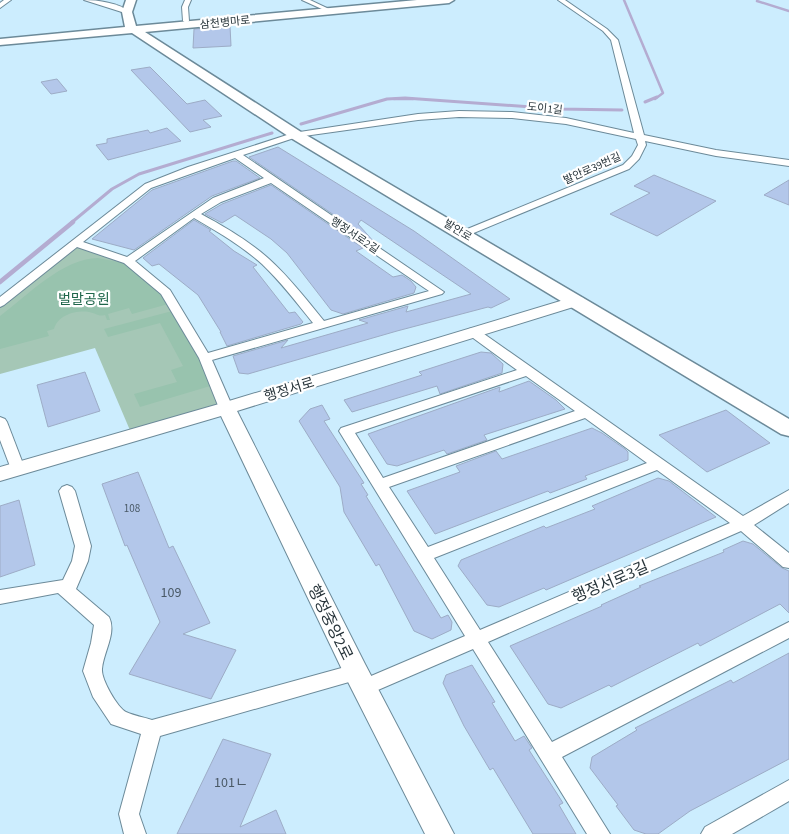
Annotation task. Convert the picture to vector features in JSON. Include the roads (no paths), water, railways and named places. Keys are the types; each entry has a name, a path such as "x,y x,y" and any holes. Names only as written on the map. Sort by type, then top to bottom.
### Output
{"main road":[{"path":"105,33 138,30 130,0"},
{"name":"삼천병마로","path":"0,41 138,30 186,21 415,0"},
{"name":"삼천병마로","path":"0,41 138,30 151,33 162,28 449,0"},
{"name":"발안로","path":"138,30 296,134 789,429"}],"street":[{"path":"0,6 8,0"},
{"path":"87,0 119,8 138,30"},
{"path":"186,21 185,7 188,0"},
{"path":"305,0 326,8"},
{"name":"발안로39번길","path":"464,234 626,167 636,156 642,145 614,40 605,30 561,0"},
{"name":"도이1길","path":"296,134 418,117 459,114 512,115 566,121 716,153 789,163"},
{"path":"0,303 148,186 296,134"},
{"name":"행정서로2길","path":"235,154 438,292"},
{"path":"128,261 194,214 233,193 271,178"},
{"path":"194,214 227,232 265,260 321,325"},
{"path":"75,243 128,261 166,292 204,358 226,408"},
{"path":"204,358 438,292"},
{"name":"행정서로","path":"0,474 226,408 577,301"},
{"path":"473,332 743,524 789,562"},
{"path":"527,371 346,431 599,834"},
{"name":"행정중앙2로","path":"226,408 360,680 440,834"},
{"path":"380,485 585,413"},
{"path":"0,422 18,469"},
{"path":"425,555 659,464"},
{"path":"67,491 83,546 80,561 67,591"},
{"name":"행정서로3길","path":"152,729 360,680 477,639 743,524 789,496"},
{"path":"0,597 61,586 103,622 100,643 92,671 102,697 118,718 152,729 129,814 135,834"},
{"path":"548,754 789,629"},
{"path":"712,834 789,790"}],"waterway":[{"path":"624,0 663,93 655,99"},
{"path":"757,1 789,11"},
{"path":"645,102 657,97"},
{"path":"301,124 387,99 405,98 559,109 622,110"},
{"path":"394,99 413,99"},
{"path":"71,223 112,189 139,174 272,133"},
{"path":"0,282 73,222"}],"park label":[{"name":"벌말공원","path":"84,299"}]}
